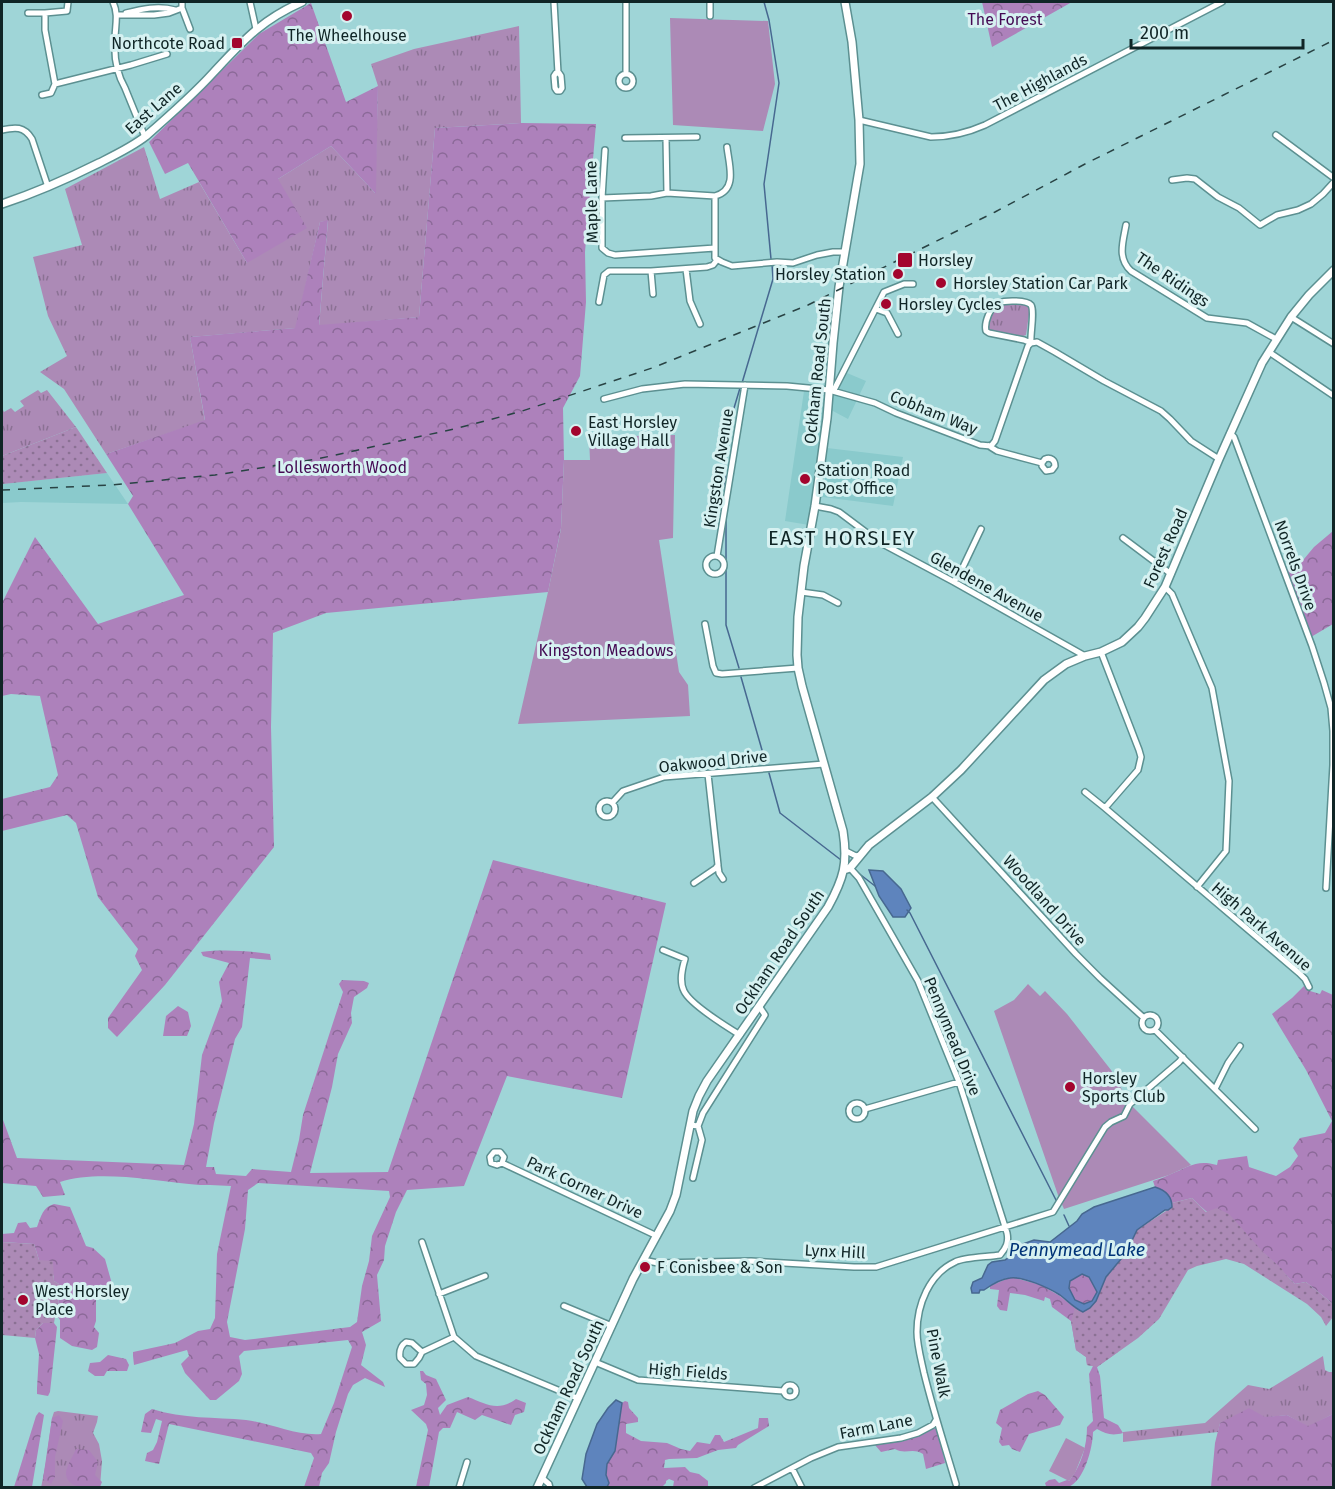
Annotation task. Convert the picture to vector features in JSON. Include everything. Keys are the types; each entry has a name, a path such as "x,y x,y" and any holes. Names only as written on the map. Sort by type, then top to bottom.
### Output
{"main road":[{"name":"East Lane","path":"2,204 48,187 120,152 145,137 200,86 256,29 276,15 302,2"},
{"name":"Ockham Road South","path":"537,1488 643,1260 670,1211 676,1195 690,1125 699,1096 707,1081 828,907 847,869 841,819 798,668 797,636 804,566 831,390 830,376 839,287 860,164 859,120 852,42 845,2"},
{"name":"Forest Road","path":"847,869 877,839 932,796 1049,676 1066,664 1122,642 1138,627 1166,587 1230,433 1269,351 1291,317 1334,270"}],"street":[{"path":"27,13 45,14 67,11 68,2"},
{"path":"112,2 117,15 115,41 117,68 145,137"},
{"path":"182,2 182,9 190,28"},
{"path":"250,2 256,29"},
{"path":"554,2 558,73"},
{"path":"626,2 626,74"},
{"path":"710,2 710,16"},
{"name":"The Highlands","path":"859,120 931,137 963,134 985,126 1222,2"},
{"path":"117,15 154,15 182,9"},
{"path":"42,95 51,93 55,84 45,30 45,14"},
{"path":"55,84 167,54"},
{"path":"2,130 17,127 28,133 48,187"},
{"path":"1172,180 1195,179 1260,225 1277,215 1298,210 1311,204 1323,194 1334,180 1276,135"},
{"path":"625,138 697,137"},
{"path":"666,138 667,193"},
{"path":"602,198 667,193 715,196 721,194 728,189 731,178 727,147"},
{"name":"Maple Lane","path":"604,150 603,248 608,253 615,255 715,248"},
{"path":"599,302 606,272 611,270 651,271 713,265 717,260 715,196"},
{"name":"The Ridings","path":"1126,225 1122,255 1126,266 1131,271 1207,318 1247,323 1276,339"},
{"path":"717,260 732,266 768,262 793,263 817,255 845,252"},
{"path":"686,269 690,301 700,324"},
{"path":"651,271 653,294"},
{"path":"831,390 841,378 884,292 904,284 913,284"},
{"name":"Cobham Way","path":"831,390 875,403 980,445 991,446 995,441 1031,343 1032,309 1029,304 1023,302 1003,302 994,306 985,324 986,331 1031,343 1040,343 1161,411 1191,441 1219,459"},
{"path":"876,309 887,314 898,334"},
{"path":"1291,317 1334,345"},
{"path":"1269,351 1334,396"},
{"path":"830,376 841,378"},
{"name":"Kingston Avenue","path":"604,399 642,389 685,384 787,386 831,390"},
{"name":"Kingston Avenue","path":"717,556 745,385"},
{"name":"Norrels Drive","path":"1230,433 1234,437 1312,646 1331,708 1333,765 1326,888"},
{"path":"989,446 997,451 1042,463"},
{"name":"Glendene Avenue","path":"815,506 839,512 879,542 1085,656"},
{"path":"954,582 981,529"},
{"path":"1123,538 1171,573"},
{"name":"High Park Avenue","path":"1166,587 1172,594 1208,677 1229,781 1226,851 1197,886"},
{"path":"801,592 824,595 838,603"},
{"path":"705,624 716,673 798,668"},
{"path":"1101,652 1141,757 1138,770 1105,808"},
{"name":"Oakwood Drive","path":"612,803 623,791 664,777 824,764"},
{"path":"708,774 719,873 723,879"},
{"name":"High Park Avenue","path":"1085,792 1299,973 1309,987"},
{"name":"Woodland Drive","path":"932,796 1068,946 1144,1017"},
{"path":"846,851 856,856 860,855"},
{"path":"694,883 718,865"},
{"name":"Pennymead Drive","path":"847,869 859,878 918,981 959,1082 1006,1227"},
{"path":"663,950 685,959 681,970 684,991 715,1019 740,1035"},
{"path":"693,1178 702,1140 698,1126 765,1015 759,1006"},
{"name":"Woodland Drive","path":"1144,1017 1148,1015 1156,1018 1158,1026 1155,1030"},
{"name":"Woodland Drive","path":"1144,1017 1142,1021 1144,1029 1155,1030"},
{"name":"Woodland Drive","path":"1155,1030 1255,1129"},
{"path":"1215,1089 1228,1063 1240,1046"},
{"name":"Lynx Hill","path":"643,1260 658,1263 751,1261 876,1267 1053,1212 1105,1127 1124,1116 1130,1104 1183,1057"},
{"path":"865,1109 959,1082"},
{"path":"690,1125 698,1126"},
{"name":"Park Corner Drive","path":"502,1163 657,1236"},
{"name":"Pine Walk","path":"956,1484 936,1420 918,1346 918,1321 926,1292 938,1274 957,1261 1000,1255 1007,1245 1006,1227"},
{"path":"422,1242 454,1337 476,1356 577,1398"},
{"path":"440,1294 485,1276"},
{"path":"564,1306 612,1326"},
{"path":"422,1352 412,1343 406,1342 399,1350 400,1358 406,1364 414,1364 422,1352 454,1337"},
{"name":"High Fields","path":"596,1362 638,1380 783,1391"},
{"name":"Farm Lane","path":"754,1488 838,1446 901,1438 918,1433 933,1425 936,1420"},
{"path":"459,1488 467,1462"},
{"path":"792,1468 802,1488"},
{"path":"542,1478 550,1488"}],"shaded area":[{"path":"847,373 866,381 848,419 831,410 827,448 903,457 893,506 823,497 815,526 785,521 804,391 836,394"},
{"path":"107,473 128,504 2,503 2,484"}],"green space":[{"name":"The Forest","path":"982,2 1072,2 992,47"},
{"path":"311,3 346,102 378,86 376,194 331,146 278,179 307,228 247,263 188,163 165,174 149,142 259,34"},
{"path":"670,18 768,21 775,84 763,131 673,125"},
{"path":"519,26 521,123 435,128 419,317 319,326 328,221 320,222 296,328 190,337 205,421 106,454 64,389 40,372 67,356 48,316 33,257 82,245 65,189 144,147 160,199 199,182 247,263 278,179 331,146 375,193 378,86 371,64 414,49"},
{"name":"Lollesworth Wood","path":"521,123 596,124 585,252 586,302 580,376 563,408 564,460 561,528 548,592 326,613 273,633 271,727 274,847 165,985 117,1037 108,1028 108,1018 142,970 135,956 138,949 98,897 76,823 67,815 2,831 2,799 50,787 58,775 40,696 11,694 2,696 2,603 35,537 98,624 184,595 128,504 133,496 106,454 205,420 190,337 295,328 320,222 328,220 319,325 419,317 435,128"},
{"path":"1024,303 1030,308 1026,335 989,331 986,325 994,308 998,305"},
{"path":"38,390 41,393 47,390 76,427 2,456 2,408 4,412 11,408 15,412 24,406 20,401"},
{"path":"76,427 107,473 3,484 2,456"},
{"name":"Kingston Meadows","path":"675,435 673,538 659,540 679,672 688,685 690,716 518,724 561,529 564,460 590,460 589,437"},
{"path":"1333,531 1333,624 1311,637 1287,569 1299,565 1314,547"},
{"path":"493,860 666,903 622,1098 507,1076 464,1186 407,1190 396,1212 385,1246 384,1260 377,1275 381,1321 362,1332 366,1345 361,1365 383,1382 385,1387 365,1378 353,1385 336,1432 329,1463 322,1473 319,1487 304,1487 314,1458 311,1453 169,1424 159,1464 145,1461 147,1453 153,1450 157,1442 162,1421 156,1419 151,1433 141,1432 145,1414 152,1409 187,1416 246,1420 302,1433 321,1434 334,1403 352,1347 348,1340 244,1351 239,1356 242,1374 239,1381 216,1400 210,1400 185,1373 181,1364 189,1356 187,1350 134,1365 133,1352 175,1343 198,1331 210,1329 215,1318 217,1254 231,1186 194,1185 107,1176 75,1178 60,1182 65,1195 43,1197 36,1186 2,1183 2,1117 17,1158 184,1165 194,1124 202,1055 222,1001 219,982 229,963 203,956 201,952 236,951 270,954 271,960 250,958 242,1027 235,1039 214,1123 206,1167 214,1167 216,1174 246,1176 252,1169 291,1172 303,1115 343,992 339,984 342,980 369,983 367,988 354,997 352,1023 338,1054 310,1173 388,1172","holes":["258,1183 389,1191 390,1197 372,1236 357,1322 350,1327 245,1340 230,1337 227,1322 245,1229 248,1190"]},
{"name":"Horsley Sports Club","path":"1028,984 1040,996 1045,991 1067,1014 1111,1070 1130,1104 1191,1165 1169,1175 1064,1209 994,1011 1014,1000"},
{"path":"1304,986 1310,991 1320,994 1322,990 1333,995 1333,1304 1306,1282 1295,1284 1267,1256 1217,1220 1192,1198 1172,1203 1166,1193 1155,1187 1153,1181 1193,1165 1210,1163 1217,1165 1218,1160 1247,1156 1249,1167 1276,1176 1290,1167 1298,1156 1293,1148 1300,1138 1325,1133 1332,1121 1306,1070 1272,1014"},
{"path":"178,1006 188,1012 191,1026 187,1036 163,1036 166,1016"},
{"path":"1192,1198 1206,1212 1217,1208 1229,1214 1295,1284 1306,1282 1333,1304 1333,1317 1326,1326 1321,1317 1307,1304 1244,1264 1226,1259 1188,1270 1159,1319 1138,1338 1097,1367 1087,1365 1086,1357 1076,1350 1071,1321 1075,1308 1083,1312 1096,1301 1106,1277 1126,1253 1137,1230 1172,1207 1172,1203"},
{"path":"54,1204 70,1207 86,1246 93,1248 105,1259 112,1284 108,1294 96,1299 94,1327 99,1333 97,1347 92,1350 72,1346 60,1338 59,1284 54,1281 54,1276 39,1260 34,1244 2,1242 2,1234 14,1233 18,1223 26,1222 30,1228 37,1227 45,1210"},
{"path":"2,1242 34,1244 39,1260 53,1261 54,1281 59,1284 58,1317 55,1317 54,1323 43,1323 36,1330 35,1338 2,1335"},
{"path":"1081,1274 1089,1277 1097,1292 1092,1301 1084,1304 1075,1300 1069,1288 1070,1281"},
{"path":"1011,1277 1041,1285 1075,1308 1090,1308 1118,1352 1097,1367 1104,1418 1118,1425 1123,1433 1109,1434 1097,1429 1093,1432 1089,1455 1083,1471 1074,1484 1068,1487 1048,1487 1045,1483 1055,1479 1059,1483 1069,1481 1080,1462 1087,1427 1093,1421 1089,1374 1093,1366 1087,1365 1086,1357 1076,1350 1071,1321 1052,1307 1050,1299 1045,1297 1044,1301 1010,1293 1007,1311 1000,1310 997,1306 999,1290 990,1289 990,1286"},
{"path":"43,1323 54,1323 57,1327 48,1396 37,1394 39,1354 35,1338 36,1330"},
{"path":"108,1355 126,1359 129,1365 127,1371 107,1371 104,1376 95,1376 88,1371 90,1363 100,1362"},
{"path":"1323,1356 1325,1370 1333,1372 1333,1414 1308,1427 1287,1415 1220,1423 1218,1432 1123,1442 1123,1432 1205,1423 1248,1385 1269,1389"},
{"path":"420,1371 436,1379 446,1400 438,1408 440,1415 447,1405 468,1397 492,1406 510,1403 516,1399 526,1403 524,1412 515,1415 511,1425 482,1415 475,1420 457,1412 450,1428 443,1428 439,1432 429,1487 416,1487 428,1430 426,1424 411,1410 424,1405 427,1395 426,1384 421,1380"},
{"path":"1038,1391 1045,1395 1064,1417 1060,1425 1029,1434 1020,1452 1009,1445 1002,1446 999,1442 1002,1428 996,1423 1000,1410"},
{"path":"625,1401 638,1418 638,1422 626,1424 626,1433 641,1441 667,1443 690,1451 697,1442 710,1444 715,1435 720,1435 724,1442 758,1428 759,1418 768,1418 769,1426 736,1448 718,1450 697,1458 665,1460 664,1468 685,1467 708,1481 708,1487 673,1487 674,1481 669,1479 662,1487 604,1488 607,1487 607,1464 615,1451 622,1403"},
{"path":"1249,1408 1265,1417 1287,1415 1308,1426 1333,1414 1333,1487 1211,1487 1215,1443 1220,1423"},
{"path":"39,1412 44,1415 32,1487 14,1487 36,1416"},
{"path":"54,1412 98,1416 93,1433 99,1444 102,1461 100,1487 41,1488 52,1418"},
{"path":"59,1415 63,1421 55,1457 55,1477 51,1484 43,1479 52,1418"},
{"path":"933,1428 938,1430 945,1463 926,1469 923,1454 919,1452 895,1449 881,1452 875,1445 878,1442 911,1436"},
{"path":"1066,1438 1085,1448 1075,1473 1069,1481 1049,1471"},
{"path":"76,1449 89,1450 98,1462 95,1475 102,1482 100,1487 78,1486 69,1482 66,1472"}],"water":[{"path":"869,870 883,871 901,889 911,908 905,917 893,917 879,896"},
{"name":"Pennymead Lake","path":"1155,1187 1167,1194 1172,1207 1137,1230 1126,1253 1106,1277 1096,1301 1090,1308 1083,1312 1049,1289 1015,1278 993,1284 980,1290 979,1293 972,1293 973,1282 982,1278 988,1265 992,1262 1005,1260 1023,1244 1034,1240 1050,1242 1077,1221 1082,1214 1094,1207","holes":["1082,1274 1089,1277 1097,1292 1092,1301 1084,1304 1075,1300 1069,1288 1070,1281"]},
{"path":"616,1400 622,1403 615,1451 607,1464 606,1475 609,1483 607,1487 587,1487 582,1479 586,1454 597,1424"}],"waterway":[{"path":"764,2 779,83 764,184 771,259"},
{"path":"742,383 773,279 772,264"},
{"path":"725,489 725,438 740,388"},
{"path":"726,518 726,625 739,668"},
{"path":"741,677 766,764"},
{"path":"769,773 780,813 841,860"},
{"path":"857,872 875,886"},
{"path":"907,910 1057,1202"},
{"path":"1064,1215 1069,1226"}],"railway":[{"path":"2,490 111,485 215,475 317,459 454,429 519,412 655,367 808,305 1334,40"}],"place":[{"name":"The Wheelhouse","path":"347,16"},
{"name":"Northcote Road","path":"237,43"},
{"name":"Horsley","path":"905,260"},
{"name":"Horsley Station","path":"898,274"},
{"name":"Horsley Station Car Park","path":"941,283"},
{"name":"Horsley Cycles","path":"886,304"},
{"name":"East Horsley Village Hall","path":"576,431"},
{"name":"Station Road Post Office","path":"805,479"},
{"name":"Horsley Sports Club","path":"1070,1087"},
{"name":"F Conisbee & Son","path":"645,1267"},
{"name":"West Horsley Place","path":"23,1300"}],"district":[{"name":"EAST HORSLEY","path":"842,538"}]}
